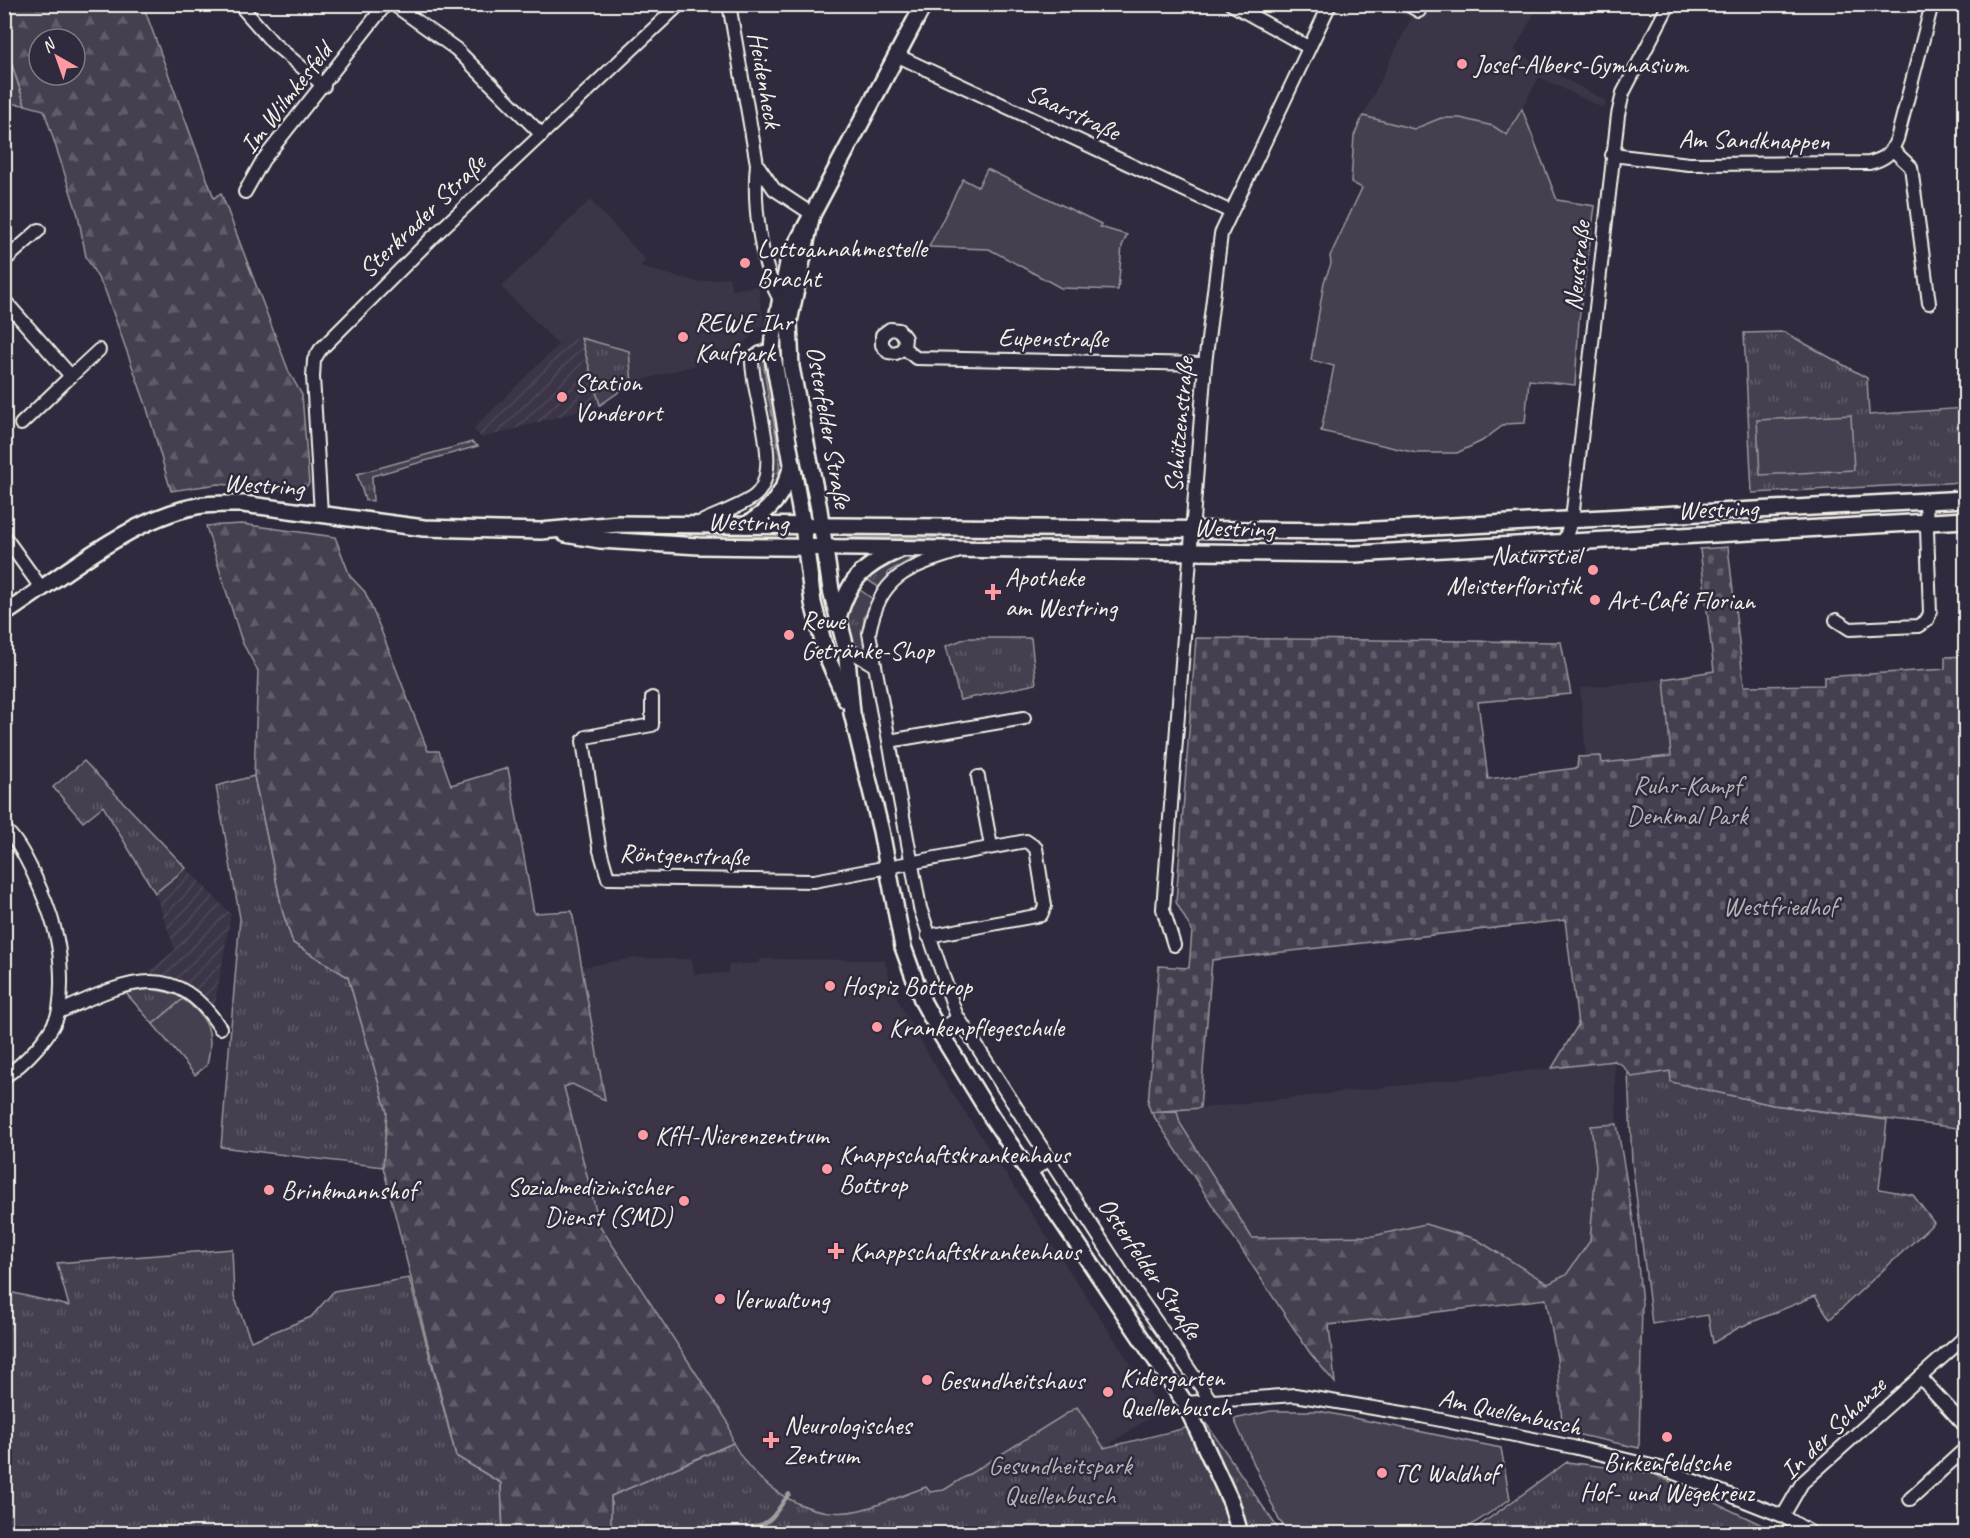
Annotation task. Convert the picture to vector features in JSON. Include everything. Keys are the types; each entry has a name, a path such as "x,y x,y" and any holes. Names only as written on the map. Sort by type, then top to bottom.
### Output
{"main road":[{"name":"Osterfelder Straße","path":"852,713 827,657 813,603 803,526 772,350 779,298 789,258 924,4"},
{"name":"Osterfelder Straße","path":"812,214 789,322 791,367 822,526 823,548 846,648 852,713 903,947 923,1002 939,1031 1030,1172 1185,1403 1231,1503 1240,1533"},
{"path":"746,525 776,504 792,464"},
{"name":"Westring","path":"42,589 120,537 162,516 198,506 243,504 424,528 542,531 618,524 1355,531 1965,499"},
{"name":"Westring","path":"542,531 610,541 806,548 1355,554 1965,520"},
{"path":"838,620 845,596 859,574 882,557 903,548"},
{"path":"4,614 42,589"}],"street":[{"path":"239,4 273,43 324,86"},
{"name":"Im Wilmkesfeld","path":"245,192 263,160 324,86 386,4"},
{"path":"393,4 456,49 542,135"},
{"name":"Sterkrader Straße","path":"315,513 313,377 314,360 320,350 338,329 680,4"},
{"name":"Heidenheck","path":"729,4 757,164 754,189 769,280 779,298"},
{"path":"1231,4 1308,47"},
{"name":"Schützenstraße","path":"1174,945 1163,909 1206,364 1221,234 1229,211 1330,4"},
{"path":"1407,4 1419,11"},
{"name":"Neustraße","path":"1564,542 1572,519 1612,155 1623,93 1669,4"},
{"path":"1929,303 1911,167 1893,150 1932,4"},
{"name":"Saarstraße","path":"896,55 1229,211"},
{"name":"Am Sandknappen","path":"1612,155 1689,164 1869,163 1882,159 1893,150"},
{"name":"Heidenheck","path":"757,164 774,189 812,214"},
{"path":"4,261 39,231"},
{"path":"4,300 71,376"},
{"name":"Eupenstraße","path":"904,348 916,358 1206,364"},
{"path":"21,424 99,350"},
{"name":"Osterfelder Straße","path":"697,524 754,496 765,482 768,468 767,451 756,397 752,359 760,353 772,350"},
{"path":"1836,620 1850,629 1918,626 1927,620 1930,613 1926,501"},
{"path":"4,536 42,589"},
{"name":"Osterfelder Straße","path":"962,550 916,565 895,577 877,602 869,633 911,861 928,936 958,1018 1119,1268 1211,1401"},
{"path":"846,648 874,665"},
{"name":"Röntgenstraße","path":"652,698 652,725 586,738 583,741 599,847 608,878 814,881 887,866"},
{"path":"889,741 1024,718"},
{"path":"978,777 991,846"},
{"path":"4,829 26,858 55,928 60,975 59,1012 28,1058 4,1077"},
{"path":"887,866 1026,841 1036,848 1045,906 1041,915 928,936"},
{"path":"59,1012 121,985 155,981 187,991 208,1009 220,1028"},
{"path":"939,1031 958,1018"},
{"path":"1030,1172 1050,1159"},
{"name":"In der Schanze","path":"1783,1516 1802,1483 1965,1336"},
{"name":"In der Schanze","path":"1920,1377 1965,1427"},
{"name":"Am Quellenbusch","path":"1185,1403 1295,1395 1421,1416 1649,1464 1783,1516 1813,1533"},
{"path":"1910,1499 1965,1448"}],"shaded area":[{"name":"Josef-Albers-Gymnasium","path":"1384,5 1539,5 1514,51 1606,101 1603,108 1539,77 1507,135 1493,126 1460,118 1441,119 1414,129 1363,116 1411,18"},
{"path":"590,200 646,260 640,267 698,282 729,277 732,290 758,286 764,324 737,350 713,360 632,383 629,351 569,334 558,344 501,287"},
{"path":"569,334 581,338 600,405 482,438 473,429"},
{"path":"1664,679 1671,756 1602,763 1600,756 1586,756 1580,688"},
{"path":"186,868 231,914 214,1009 196,990 181,983 152,976 150,970 175,950 155,893"},
{"name":"Knappschaftskrankenhaus","path":"635,958 692,959 694,974 728,973 728,965 760,963 760,959 884,960 894,991 905,1014 942,1077 1161,1410 1104,1448 1076,1408 944,1490 930,1492 926,1487 859,1511 814,1510 775,1491 758,1478 744,1463 733,1443 728,1422 600,1225 572,1121 564,1087 572,1084 605,1099 582,967"},
{"path":"1614,1061 1617,1124 1591,1126 1596,1166 1590,1241 1566,1275 1548,1284 1476,1239 1425,1225 1373,1236 1252,1238 1180,1123 1177,1111"}],"green space":[{"path":"4,5 143,5 214,198 221,193 289,372 302,395 309,483 303,491 218,484 171,491 146,405 105,290 86,257 78,215 44,110 25,105 5,44"},
{"path":"5,44 25,105 5,103"},
{"path":"1522,109 1557,200 1595,206 1579,320 1575,385 1529,380 1525,423 1505,424 1482,441 1457,453 1416,453 1321,431 1334,366 1311,360 1324,282 1331,264 1330,256 1362,188 1351,182 1354,136 1363,116 1414,129 1441,118 1460,118 1493,126 1507,135"},
{"path":"987,169 1101,224 1100,227 1127,235 1122,246 1118,290 1061,288 989,249 929,247 963,179 978,187"},
{"path":"1784,332 1867,378 1869,415 1965,408 1965,482 1752,493 1744,333"},
{"path":"581,338 629,351 632,383 600,405"},
{"path":"764,359 778,445 779,478 775,494 766,485 757,362"},
{"path":"1851,415 1854,470 1760,475 1757,420"},
{"path":"472,442 478,446 372,476 373,501 365,500 357,474"},
{"path":"242,524 335,537 350,576 365,592 428,751 439,751 451,785 508,768 534,913 572,911 605,1100 572,1084 564,1087 600,1226 728,1422 733,1443 611,1496 611,1533 503,1533 501,1483 456,1456 383,1167 387,1112 348,977 293,943 283,913 254,776 258,671 242,642 206,526"},
{"path":"624,531 776,532 777,537 625,533"},
{"path":"989,534 1153,536 1153,539 1078,539 1026,543 849,542 848,537 926,538"},
{"name":"Westfriedhof","path":"1728,547 1744,686 1824,685 1824,677 1945,669 1945,657 1965,656 1965,1129 1773,1105 1671,1082 1670,1071 1632,1077 1621,1064 1614,1061 1552,1068 1578,1025 1565,920 1212,960 1200,1108 1151,1112 1148,1104 1159,966 1189,968 1192,931 1176,902 1196,638 1561,642 1571,694 1478,702 1488,779 1577,768 1578,757 1601,756 1602,763 1671,756 1664,679 1714,671 1700,549"},
{"path":"927,555 920,561 914,558 888,572 887,580 880,588 863,577 903,556"},
{"path":"822,575 841,664 839,675 815,576"},
{"path":"856,587 874,600 870,611 864,616 865,656 850,644 846,631 847,616"},
{"path":"967,638 1031,638 1036,684 960,700 946,646"},
{"path":"84,761 186,868 155,893 103,806 83,822 53,787"},
{"path":"254,776 283,913 293,943 348,977 387,1112 383,1167 221,1147 240,918 216,786"},
{"path":"151,989 176,994 183,999 153,1024 125,992"},
{"path":"183,999 199,1013 210,1035 207,1065 195,1075 153,1024"},
{"path":"1670,1071 1672,1082 1773,1105 1887,1120 1879,1189 1913,1195 1934,1223 1830,1319 1815,1296 1738,1328 1713,1343 1708,1315 1652,1324 1632,1162 1628,1072 1633,1076"},
{"path":"1177,1111 1180,1123 1252,1238 1373,1236 1425,1224 1476,1239 1548,1284 1566,1275 1590,1241 1596,1166 1591,1126 1617,1124 1634,1225 1642,1303 1639,1448 1548,1428 1548,1424 1562,1422 1557,1358 1546,1299 1329,1325 1335,1383 1310,1353 1151,1112"},
{"path":"232,1249 234,1296 251,1341 311,1317 334,1291 409,1278 456,1456 501,1483 503,1533 127,1533 128,1531 5,1534 5,1291 69,1306 57,1263"},
{"name":"Gesundheitspark Quellenbusch","path":"1077,1407 1104,1448 1206,1423 1281,1533 610,1534 611,1496 733,1443 756,1474 786,1498 822,1511 841,1512 868,1508 926,1487 930,1492 944,1490"},
{"name":"TC Waldhof","path":"1271,1411 1319,1411 1501,1448 1510,1499 1460,1533 1289,1533 1279,1520 1234,1419"},
{"path":"1567,1462 1652,1473 1779,1533 1469,1533"}],"waterway":[{"path":"748,1534 755,1526 771,1519 789,1494"}],"place":[{"name":"Josef-Albers-Gymnasium","path":"1462,64"},
{"name":"Lottoannahmestelle Bracht","path":"745,263"},
{"name":"REWE Ihr Kaufpark","path":"683,337"},
{"name":"Station Vonderort","path":"562,397"},
{"name":"Naturstiel Meisterfloristik","path":"1593,570"},
{"name":"Apotheke am Westring","path":"993,592"},
{"name":"Art-Café Florian","path":"1595,600"},
{"name":"Rewe Getränke-Shop","path":"789,635"},
{"name":"Hospiz Bottrop","path":"830,986"},
{"name":"Krankenpflegeschule","path":"877,1027"},
{"name":"KfH-Nierenzentrum","path":"643,1135"},
{"name":"Knappschaftskrankenhaus Bottrop","path":"827,1169"},
{"name":"Brinkmannshof","path":"269,1190"},
{"name":"Sozialmedizinischer Dienst (SMD)","path":"684,1201"},
{"name":"Knappschaftskrankenhaus","path":"836,1251"},
{"name":"Verwaltung","path":"720,1299"},
{"name":"Gesundheitshaus","path":"927,1380"},
{"name":"Kidergarten Quellenbusch","path":"1108,1392"},
{"name":"Birkenfeldsche Hof- und Wegekreuz","path":"1667,1437"},
{"name":"Neurologisches Zentrum","path":"771,1440"},
{"name":"TC Waldhof","path":"1382,1473"}],"park label":[{"name":"Ruhr-Kampf Denkmal Park","path":"1687,800"}]}
